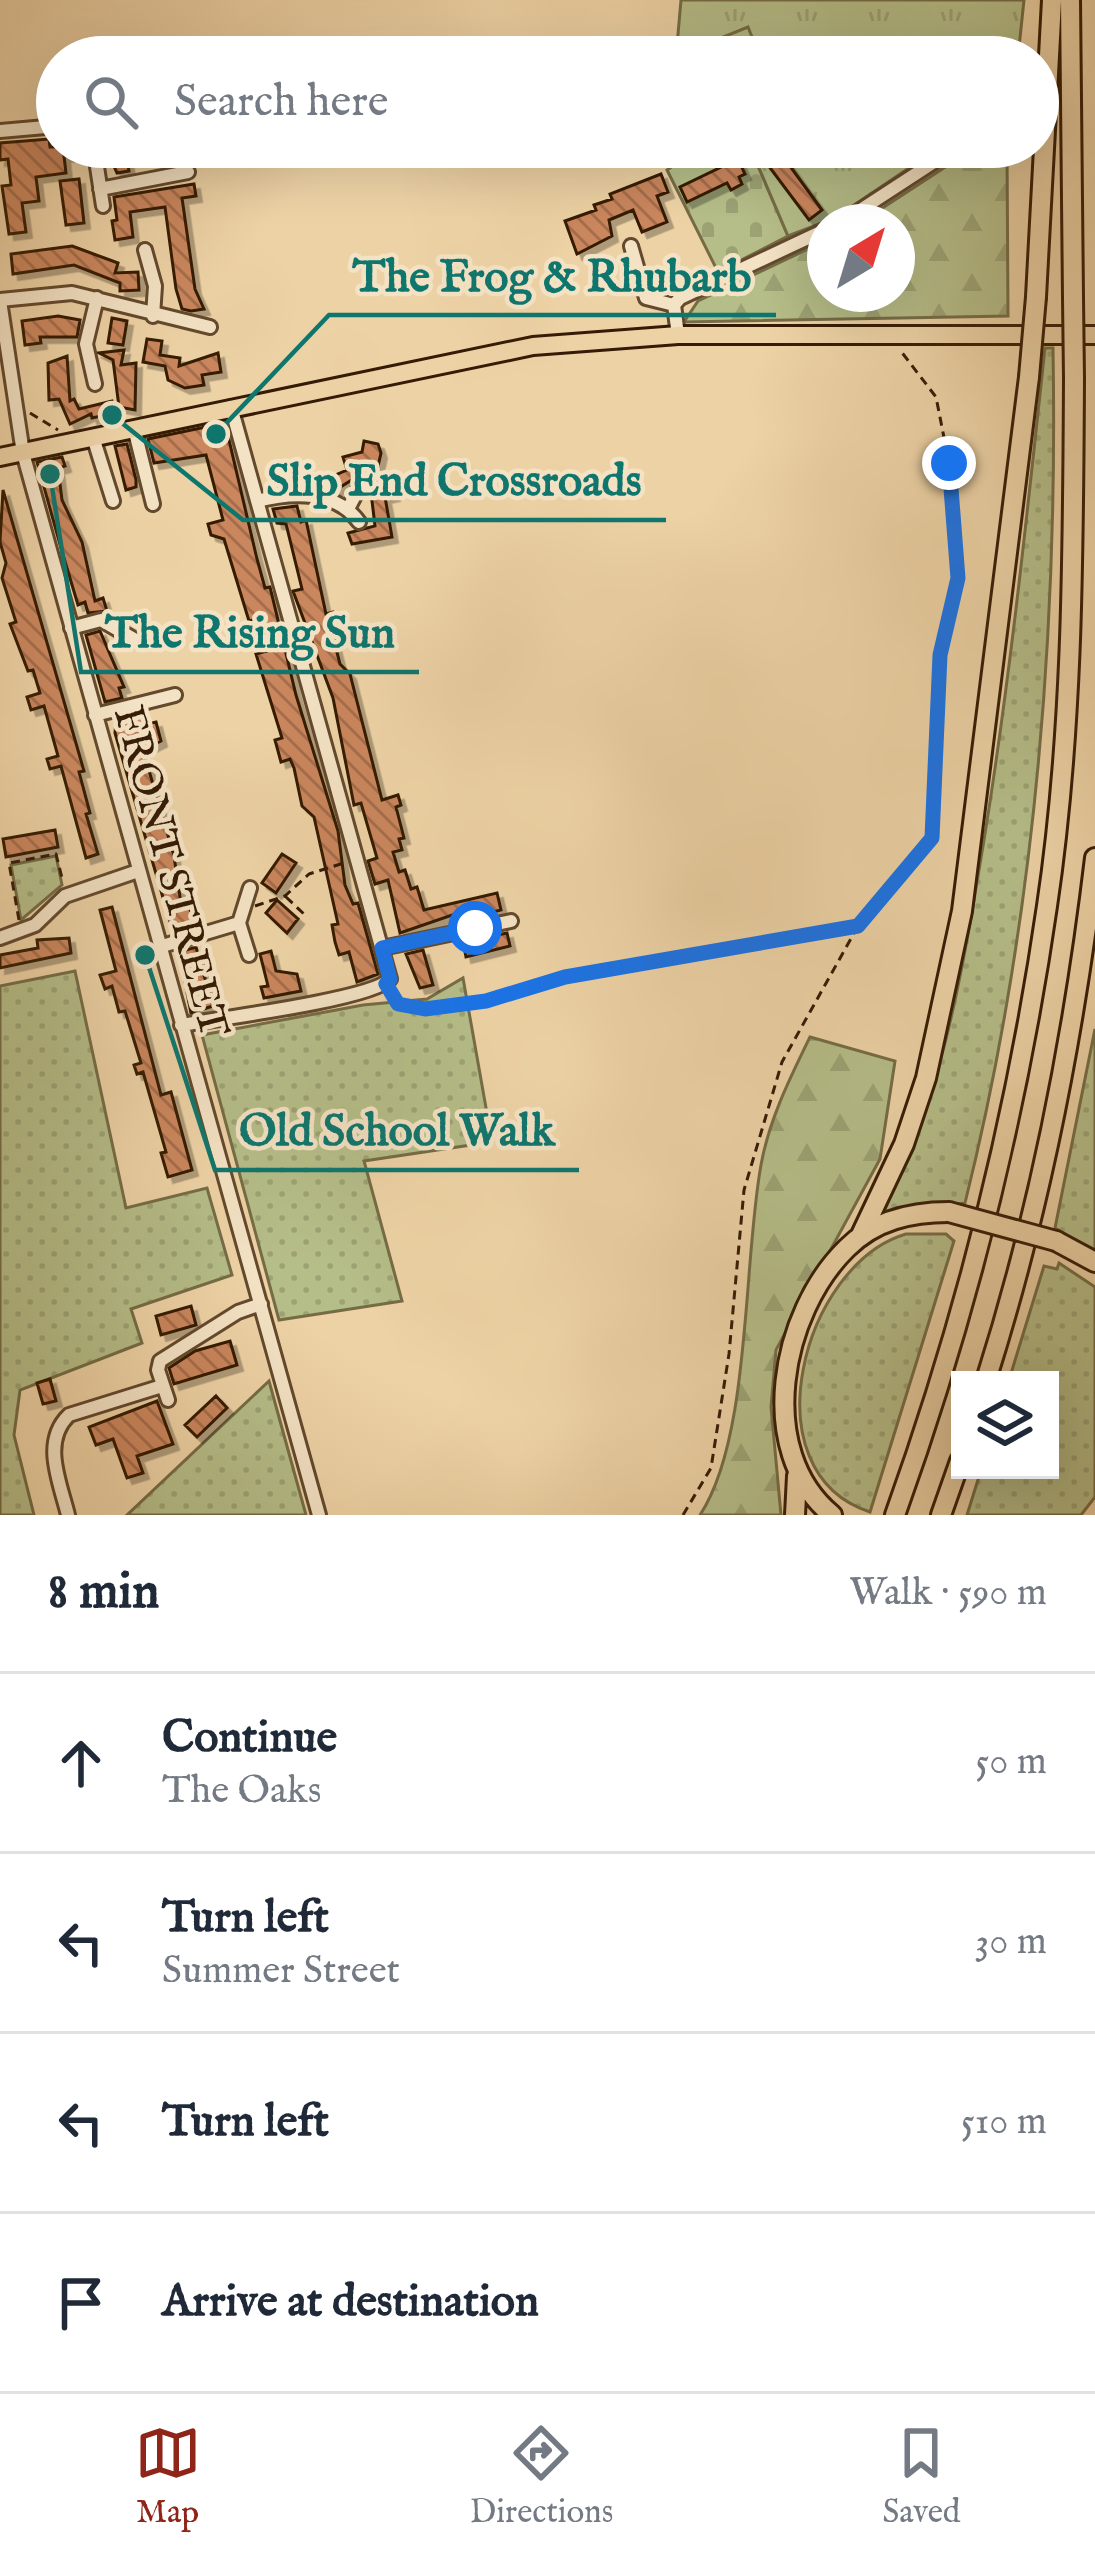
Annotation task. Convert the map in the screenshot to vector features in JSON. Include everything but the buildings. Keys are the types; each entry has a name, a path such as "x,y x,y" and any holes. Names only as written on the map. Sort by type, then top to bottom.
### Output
{"highway":[{"path":"1050,36 1052,0"},
{"path":"895,1515 960,1314 992,1192 1048,903 1073,566 1070,0"},
{"path":"795,1515 797,1471 784,1414 793,1348 818,1287 860,1237 921,1095 962,911 1029,377 1043,168"},
{"path":"989,1371 1038,1196 1073,1022 1095,858"},
{"path":"860,1237 905,1214 949,1212 1056,1241 1095,1262"},
{"path":"797,1471 832,1515"},
{"path":"941,1515 954,1479"}],"main road":[{"path":"0,457 497,351 678,335 1095,335"}],"street":[{"path":"0,131 36,128"},
{"path":"97,168 103,206"},
{"path":"869,204 924,168"},
{"path":"100,189 188,172"},
{"path":"632,246 646,298 674,305 807,239"},
{"path":"145,250 155,286 153,316"},
{"path":"0,301 59,292 210,327"},
{"path":"94,384 86,344 97,298"},
{"name":"FRONT STREET","path":"0,301 6,386 22,453 319,1515"},
{"path":"674,305 678,335"},
{"path":"181,1025 386,984 390,979 231,406"},
{"path":"134,428 153,504"},
{"path":"93,437 113,501"},
{"path":"349,507 360,487"},
{"path":"257,501 298,491 349,507 359,522"},
{"path":"71,628 100,620 140,642 152,639"},
{"path":"95,716 175,695"},
{"path":"0,938 22,932 65,896 138,871"},
{"path":"249,955 239,923 250,888"},
{"path":"382,948 511,920"},
{"path":"159,947 239,923"},
{"path":"68,1515 52,1450 60,1424 69,1415 165,1393 160,1360 238,1312 261,1304"}],"path":[{"path":"683,1515 711,1468 729,1354 744,1190 782,1062 858,926 932,838 940,655 958,578 949,463 936,398 886,335"},
{"path":"23,410 41,420 45,433 55,428 67,435"},
{"path":"22,932 9,863 56,854 65,896"},
{"path":"248,906 285,896 309,874 357,860"},
{"path":"285,896 305,915"},
{"path":"386,984 398,1004 410,1008 486,1001 565,977 858,926"}],"green space":[{"path":"681,0 1024,0 1020,36 678,36"},
{"path":"748,27 752,36 726,36"},
{"path":"759,168 788,236 718,272 667,170"},
{"path":"759,168 909,168 856,204 807,204 807,229 788,236"},
{"path":"944,168 1007,168 1008,316 684,322 698,301 807,250 807,312 915,312 915,204 889,204"},
{"path":"1045,348 1053,348 1054,456 1046,671 1025,885 989,1097 965,1203 881,1214 935,1081 967,941 1002,722"},
{"path":"56,856 62,885 21,920 11,865"},
{"path":"75,971 126,1208 207,1188 232,1275 131,1309 142,1343 20,1390 14,1435 34,1515 0,1515 0,986"},
{"path":"463,978 491,1136 484,1143 364,1161 402,1301 279,1320 202,1035 363,1005 427,999"},
{"path":"1095,1029 1095,1252 1055,1228"},
{"path":"810,1037 895,1061 880,1159 776,1350 771,1407 781,1515 700,1515 717,1482 737,1396 765,1148"},
{"path":"906,1234 946,1234 954,1241 870,1512 832,1490 809,1456 800,1414 803,1369 817,1325 840,1284 870,1253"},
{"path":"1059,1263 1095,1287 1095,1497 1081,1515 967,1515 978,1479 1059,1479 1059,1371 1012,1371 1044,1266 1057,1269"},
{"path":"269,1381 306,1515 127,1515"}],"place":[{"name":"Slip End Crossroads","path":"112,415"},
{"name":"The Frog & Rhubarb","path":"216,434"},
{"name":"The Rising Sun","path":"50,474"},
{"name":"Old School Walk","path":"145,955"}],"route":[{"path":"475,928 382,948 390,979 386,984 394,1000 425,1009 442,1003 486,1001 565,977 858,926 919,860 932,838 940,655 958,578 948,502 949,463"}]}
